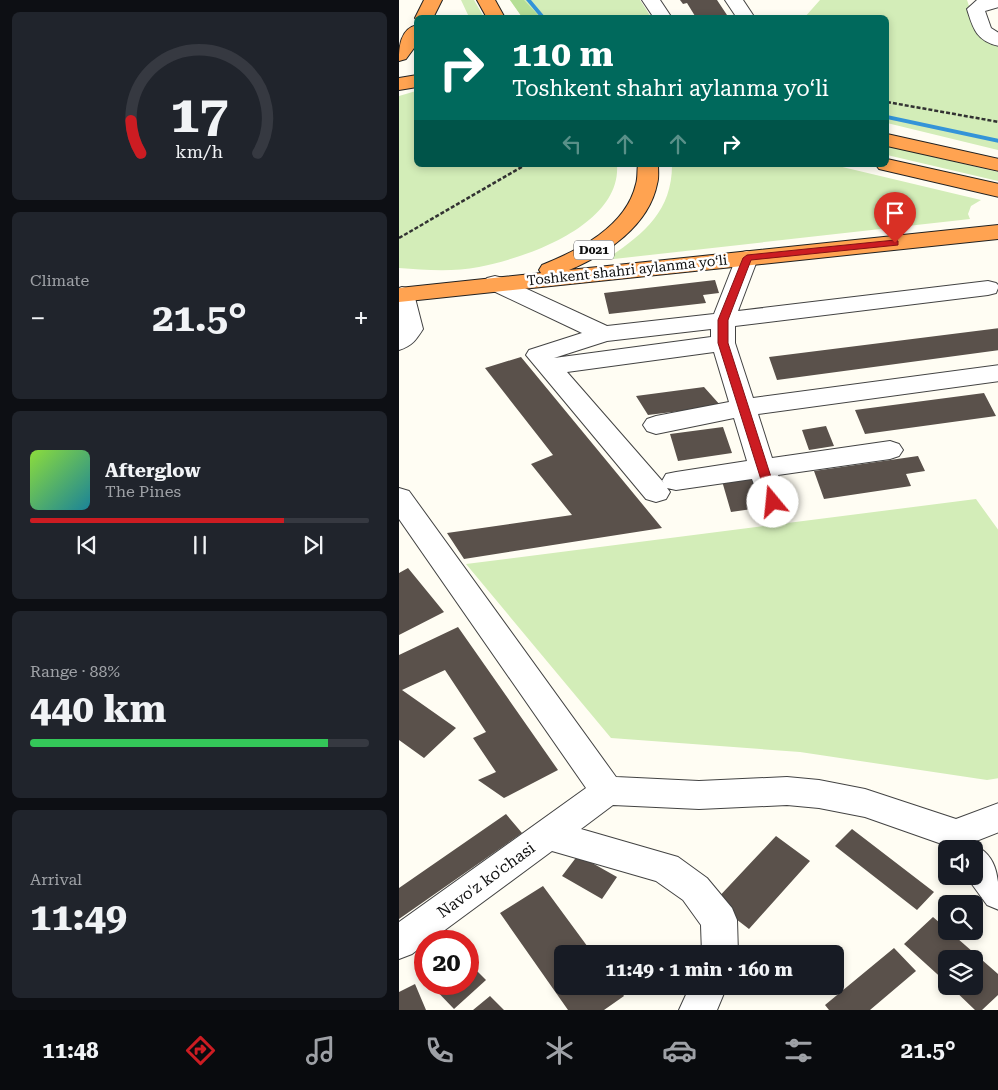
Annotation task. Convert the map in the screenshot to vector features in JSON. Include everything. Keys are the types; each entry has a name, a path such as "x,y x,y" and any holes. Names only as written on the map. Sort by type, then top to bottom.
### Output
{"highway":[{"path":"426,15 433,0"},
{"path":"486,0 495,15"},
{"path":"399,55 414,34"},
{"path":"399,84 414,82"},
{"path":"889,140 998,166"},
{"name":"Toshkent shahri aylanma yoʻli","path":"889,166 997,211"},
{"name":"Toshkent shahri aylanma yoʻli","path":"495,283 547,272 595,249 626,222 637,207 647,184 648,167"},
{"name":"Toshkent shahri aylanma yoʻli","path":"400,291 747,258 997,211"}],"street":[{"path":"651,0 661,15"},
{"path":"734,0 744,15"},
{"path":"998,2 983,4 976,9 983,31 998,40"},
{"path":"747,258 723,331 773,502"},
{"path":"495,283 604,334"},
{"path":"544,361 988,288"},
{"path":"399,342 406,337 411,329 400,291"},
{"path":"544,361 550,309"},
{"path":"544,361 604,334 723,331"},
{"path":"544,361 666,486 763,468 890,450"},
{"path":"655,425 744,408 998,373"},
{"path":"399,498 607,792 699,795 787,791 819,794 865,803 947,840"},
{"name":"Navo'z ko'chasi","path":"399,942 607,792"},
{"path":"974,840 998,817"},
{"name":"Navo'z ko'chasi","path":"548,835 666,868 695,889 719,920 720,945"},
{"path":"983,873 998,894"},
{"path":"698,1010 705,995"}],"path":[{"path":"889,102 998,122"},
{"path":"399,238 522,167"}],"green space":[{"path":"461,0 474,0 483,15 468,15"},
{"path":"510,0 640,0 650,15 521,15"},
{"path":"510,0 524,0 538,15 521,15"},
{"path":"820,0 967,0 979,35 998,47 998,150 889,123 889,15 807,15"},
{"path":"414,92 414,167 617,167 614,186 604,205 587,221 567,235 521,256 459,270 399,268 399,96"},
{"path":"889,146 998,172 998,181 889,155"},
{"path":"672,167 842,167 981,200 971,206 968,214 970,219 605,260 631,242 652,222 667,197 671,182"},
{"path":"976,499 999,531 999,778 987,780 800,752 611,738 466,564"}],"building":[{"path":"680,0 717,0 727,15 694,15 687,3 683,4"},
{"path":"715,280 719,293 703,295 706,303 609,314 604,293"},
{"path":"999,328 999,350 777,380 769,357"},
{"path":"521,357 662,528 464,559 447,533 572,515 531,464 553,455 485,368"},
{"path":"704,387 721,406 648,415 636,396"},
{"path":"984,393 996,416 865,434 855,410"},
{"path":"826,426 834,446 809,450 802,430"},
{"path":"723,427 732,453 678,461 670,434"},
{"path":"918,456 925,471 906,474 911,486 824,499 814,471"},
{"path":"756,476 766,507 731,512 722,481"},
{"path":"408,568 444,612 399,635 399,573"},
{"path":"458,627 558,770 504,798 478,780 496,772 473,738 486,732 445,670 402,690 456,728 424,758 399,740 399,655"},
{"path":"506,814 522,833 399,919 399,888"},
{"path":"852,829 934,892 917,910 835,846"},
{"path":"776,836 810,861 749,929 714,902"},
{"path":"578,855 617,877 602,899 562,876"},
{"path":"543,886 586,945 554,945 554,990 500,913"},
{"path":"933,917 938,921 938,940 959,940 971,950 938,950 938,975 904,944"},
{"path":"894,948 916,971 870,1010 829,1010 825,1005 837,995 844,995 844,989"},
{"path":"983,961 999,975 999,994 982,1010 975,1010 959,995 983,995"},
{"path":"479,973 486,980 479,986"},
{"path":"414,984 414,995 420,995 426,1010 399,1010 399,992"},
{"path":"441,995 469,995 454,1009"},
{"path":"557,995 624,996 604,1010 568,1010"},
{"path":"490,996 504,1010 473,1010"}],"waterway":[{"path":"528,0 541,15"},
{"path":"889,117 999,141"}],"route":[{"path":"773,502 723,343 723,320 747,258 895,243"}]}
